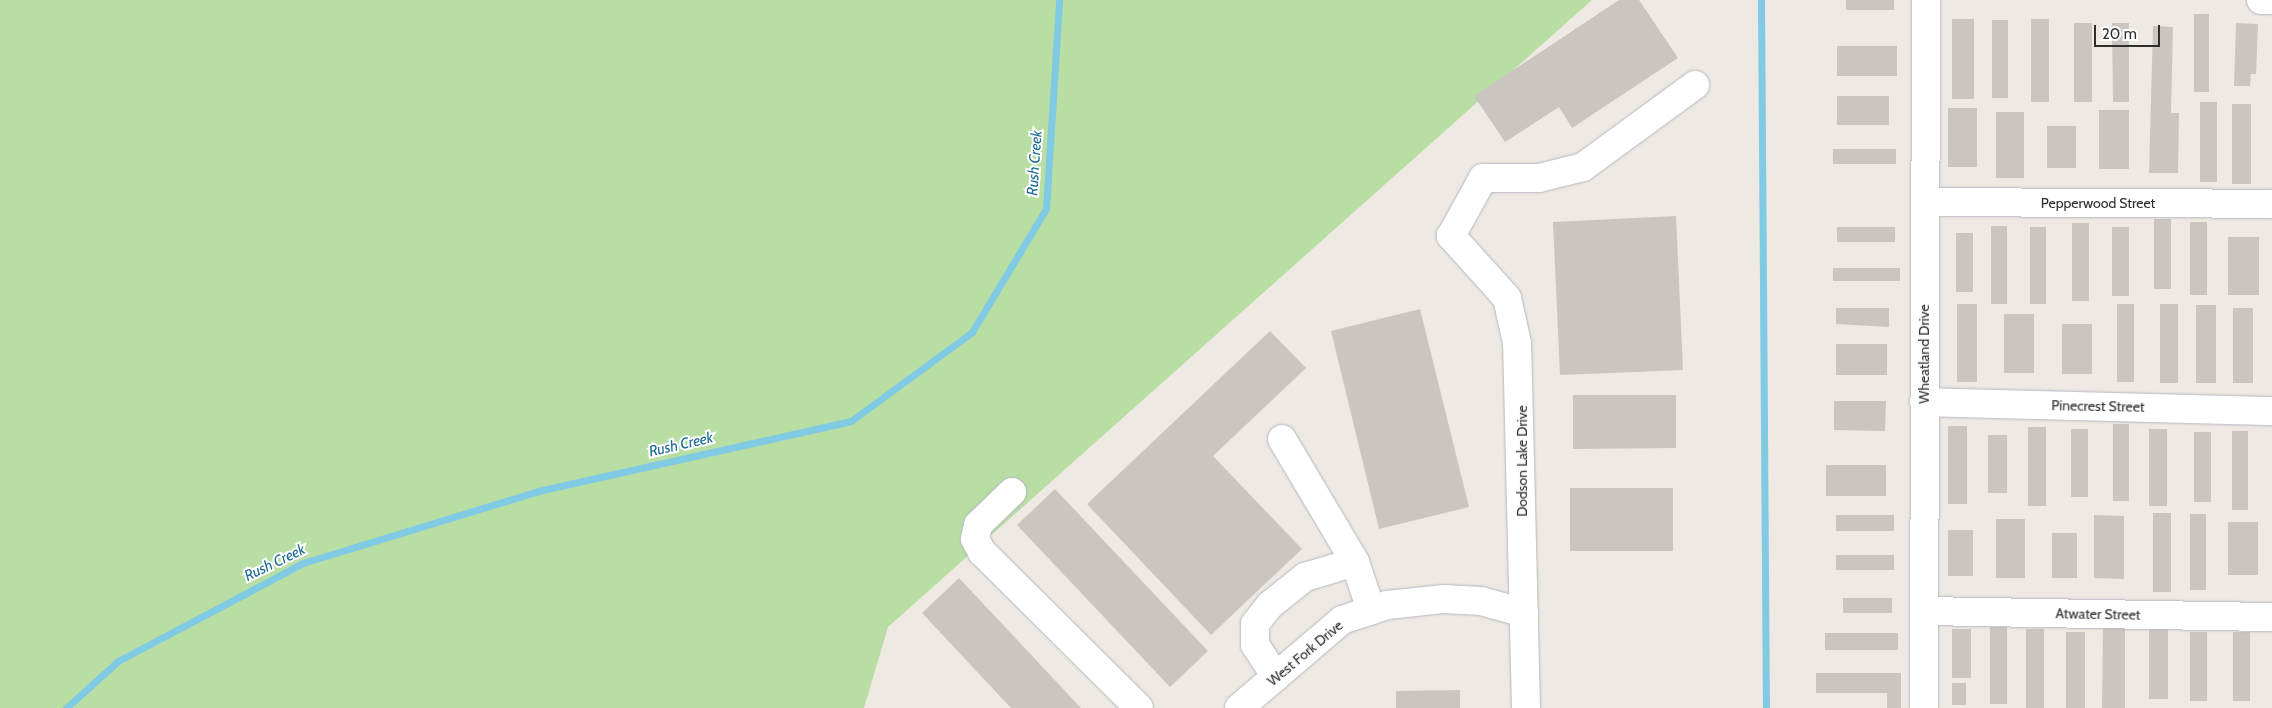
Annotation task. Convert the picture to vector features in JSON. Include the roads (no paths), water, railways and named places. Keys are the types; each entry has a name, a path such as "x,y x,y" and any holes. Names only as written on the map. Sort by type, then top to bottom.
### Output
{"street":[{"name":"Wheatland Drive","path":"1924,708 1926,0"},
{"path":"2261,0 2272,0"},
{"name":"Dodson Lake Drive","path":"1526,708 1517,342 1507,298 1451,236 1483,178 1539,178 1583,167 1695,85"},
{"name":"Pepperwood Street","path":"1925,202 2272,204"},
{"name":"Pinecrest Street","path":"1924,402 2272,411"},
{"path":"1282,439 1355,562 1371,610"},
{"path":"1012,492 978,525 975,539 982,552 1139,708"},
{"path":"1276,677 1255,645 1255,624 1270,604 1305,577 1355,562"},
{"name":"West Fork Drive","path":"1239,708 1342,620 1371,610 1443,599 1481,601 1524,613"},
{"name":"Atwater Street","path":"1924,611 2272,617"}],"waterway":[{"name":"Rush Creek","path":"66,708 118,661 303,563 538,491 851,421 972,332 1046,209 1059,0"},
{"path":"1761,0 1766,708"}]}
